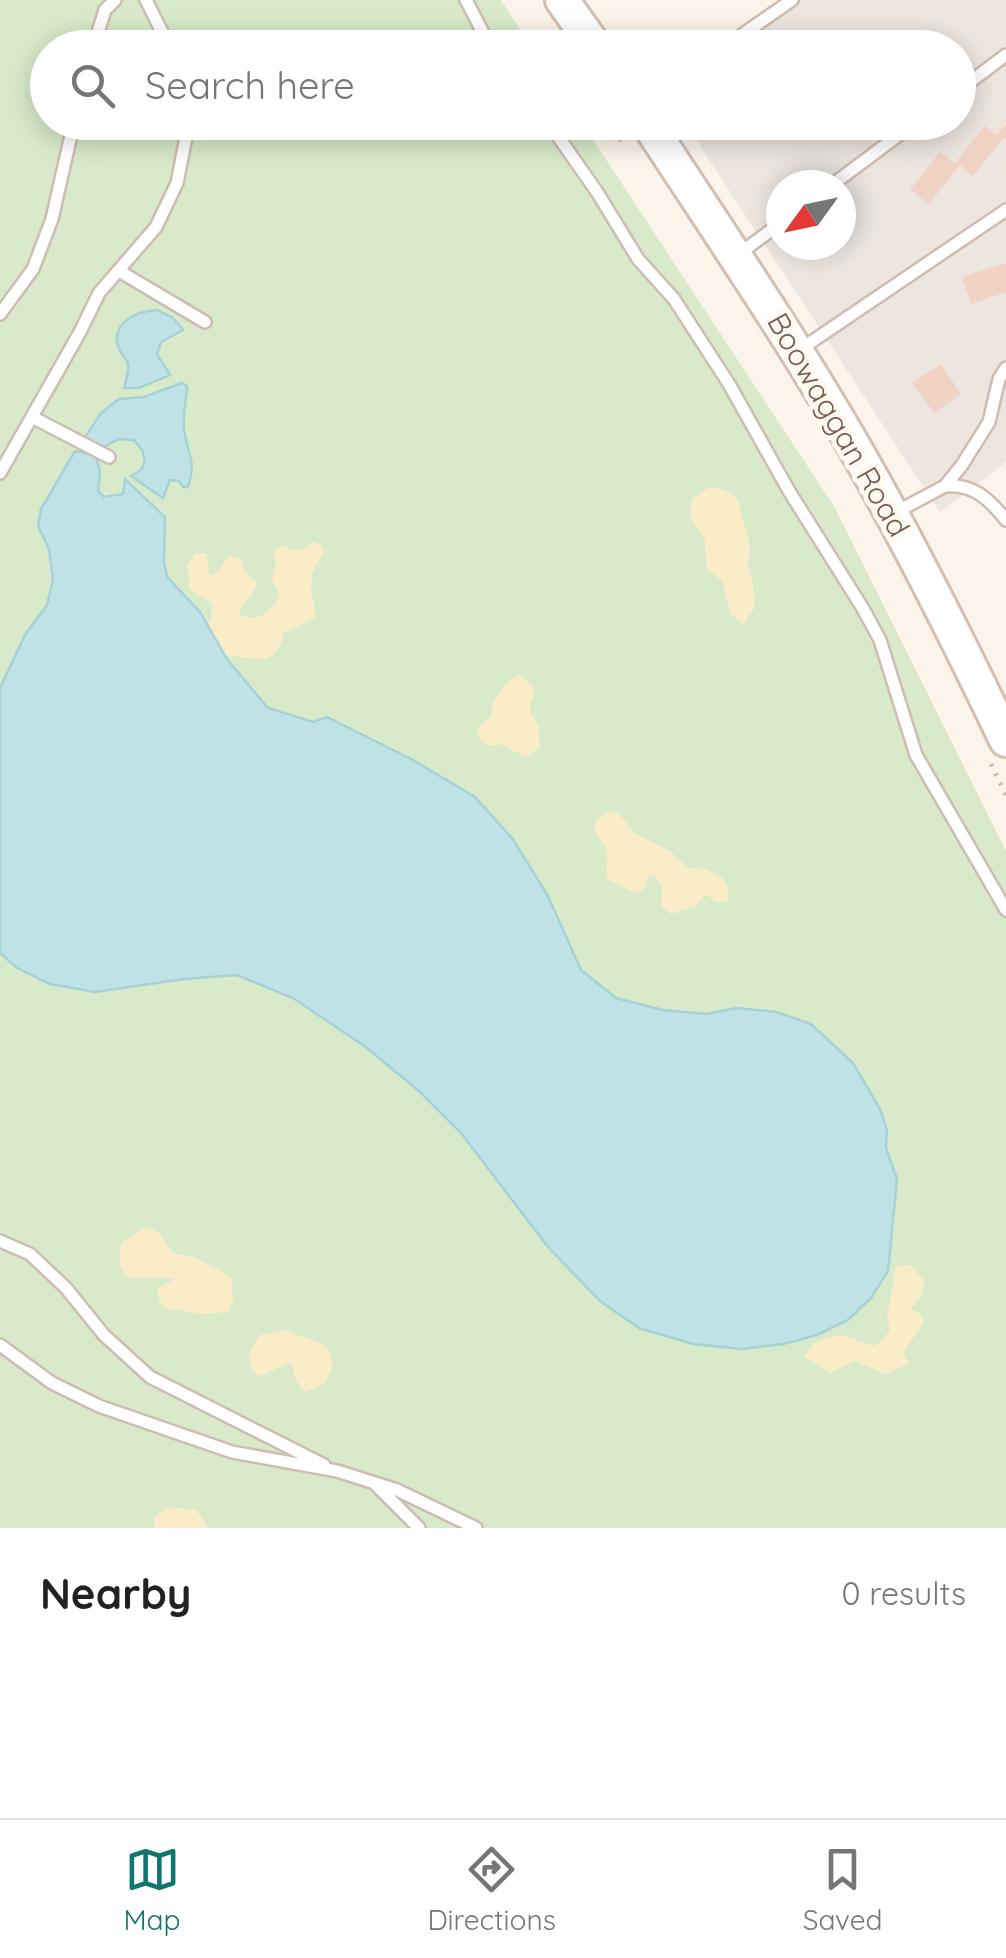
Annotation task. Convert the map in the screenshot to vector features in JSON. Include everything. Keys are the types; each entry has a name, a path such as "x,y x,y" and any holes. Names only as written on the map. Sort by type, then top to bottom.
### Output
{"main road":[{"path":"562,0 583,30"},
{"name":"Boowaggan Road","path":"659,140 797,352 892,514 998,751"}],"lane":[{"path":"99,30 105,10 116,0"},
{"path":"466,0 482,30"},
{"path":"749,30 792,0"},
{"path":"146,2 161,30"},
{"path":"976,77 1006,55"},
{"path":"0,314 33,269 46,236 70,140"},
{"path":"0,473 99,292 156,226 177,183 185,140"},
{"path":"561,140 638,258 674,300 720,370 862,607 880,640 916,755 1006,910"},
{"path":"852,170 892,140"},
{"path":"797,352 1006,210"},
{"path":"735,257 766,234"},
{"path":"119,271 204,322"},
{"path":"945,486 981,439 1006,368"},
{"path":"32,417 109,457"},
{"path":"892,514 945,486 955,485 976,491 1006,520"},
{"path":"0,1241 30,1254 66,1288 104,1335 150,1377 337,1471"},
{"path":"0,1345 52,1383 99,1406 232,1452 337,1471 373,1482 476,1528"},
{"path":"373,1482 420,1528"}],"path":[{"path":"620,140 629,154"},
{"path":"998,751 1006,795"}],"shaded area":[{"path":"786,0 1006,0 1006,462 940,512 775,260 856,260 856,170 766,170 766,247 696,140 976,140 976,30 741,30"}],"green space":[{"path":"0,0 501,0 521,30 30,30 30,140 593,140 835,508 1006,851 1006,1528 0,1528"}],"sand":[{"path":"708,488 732,494 738,501 750,545 748,564 754,609 743,624 731,614 722,581 706,568 705,540 690,517 692,499"},
{"path":"313,542 322,545 324,551 312,573 316,617 284,633 275,653 268,657 222,655 205,629 211,619 212,603 190,589 187,566 195,553 207,553 209,576 217,573 229,556 241,558 245,573 257,583 240,615 254,618 268,611 280,596 272,579 276,562 273,550 282,546 299,551"},
{"path":"519,675 533,685 529,709 538,725 540,747 526,757 500,744 488,745 478,737 479,727 491,716 499,692"},
{"path":"610,811 618,813 635,833 670,851 687,867 705,869 722,878 729,889 727,902 716,902 706,894 695,907 671,914 662,907 662,885 653,875 648,876 644,889 635,893 608,879 607,853 594,828"},
{"path":"144,1228 159,1234 176,1254 194,1257 231,1277 233,1301 227,1312 204,1314 165,1308 159,1300 158,1288 175,1279 126,1275 121,1269 121,1243"},
{"path":"910,1265 924,1280 922,1296 910,1308 924,1322 905,1350 904,1356 910,1363 886,1374 854,1361 830,1373 804,1356 815,1342 841,1335 873,1346 883,1340 890,1329 887,1318 895,1271 897,1266"},
{"path":"285,1330 327,1346 333,1364 325,1384 305,1392 295,1379 292,1363 259,1376 250,1366 249,1356 260,1335"},
{"path":"169,1507 196,1510 209,1528 154,1528 154,1517"}],"water":[{"path":"157,310 172,317 183,330 161,342 157,354 170,375 139,388 124,388 128,364 119,349 118,332 134,316"},
{"path":"182,383 187,386 184,424 191,463 188,487 170,480 163,498 131,476 141,470 145,461 134,440 119,439 104,447 81,443 101,413 119,399 144,397"},
{"path":"75,451 96,455 98,491 104,497 123,494 125,479 165,517 167,577 200,612 227,659 268,708 313,722 327,717 475,797 512,838 547,894 581,970 616,998 663,1010 707,1014 736,1008 776,1012 811,1024 853,1063 880,1109 887,1130 886,1148 897,1179 888,1271 871,1298 848,1320 817,1335 742,1349 693,1344 639,1328 600,1301 548,1247 461,1133 419,1091 363,1045 293,998 237,975 95,992 50,984 17,968 0,953 0,688 25,635 47,605 53,580 49,549 38,526 41,509"}],"building":[{"path":"1006,124 1006,140 1003,138 973,176 960,165 929,204 910,190 940,152 955,163 985,126 997,135"},
{"path":"1006,263 1006,292 971,304 962,277"},
{"path":"941,364 961,394 934,413 912,383"}]}
